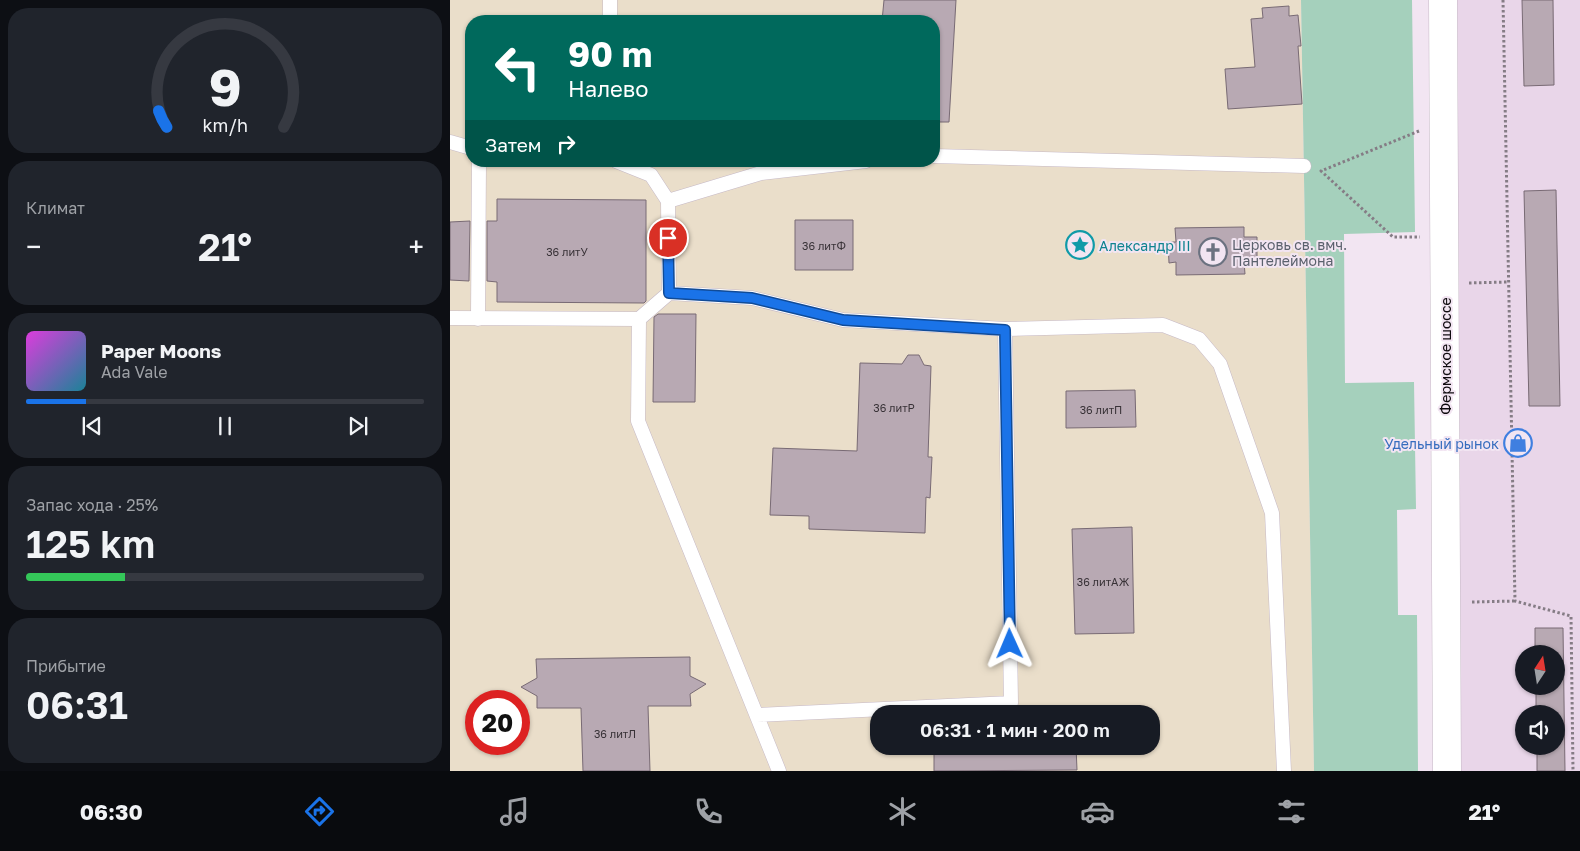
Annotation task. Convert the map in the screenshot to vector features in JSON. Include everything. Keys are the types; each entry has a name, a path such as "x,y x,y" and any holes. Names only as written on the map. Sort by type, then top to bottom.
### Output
{"street":[{"name":"Фермское шоссе","path":"1443,0 1447,771"}],"lane":[{"path":"610,0 610,15"},
{"path":"450,142 465,146"},
{"path":"940,156 1304,166"},
{"path":"478,319 479,167"},
{"path":"631,167 651,175 668,202 669,293"},
{"path":"668,202 761,173 814,167"},
{"path":"450,318 639,319 669,293 752,298 843,320 1005,330 1163,325 1199,339 1220,364 1272,513 1284,771"},
{"path":"639,319 638,421 779,771"},
{"path":"757,714 1011,703 1005,330"}],"path":[{"path":"1503,0 1515,601 1571,616 1573,771"},
{"path":"1424,130 1321,171 1393,237 1426,237"}],"shaded area":[{"path":"450,0 1301,0 1314,771 450,771"},
{"name":"Удельный рынок","path":"1452,0 1580,0 1580,771 1461,771"}],"green space":[{"path":"1301,0 1412,0 1415,232 1344,234 1345,383 1414,382 1416,509 1397,510 1398,615 1417,615 1418,771 1314,771"}],"building":[{"path":"884,0 956,0 949,122 940,122 940,15 883,15"},
{"path":"1522,0 1553,0 1554,85 1524,86"},
{"path":"1289,6 1289,16 1298,15 1301,46 1298,46 1302,104 1228,109 1225,69 1255,67 1251,19 1263,18 1262,8"},
{"path":"1556,190 1560,406 1529,406 1524,191"},
{"path":"497,199 646,200 646,301 644,303 497,302 497,282 487,281 487,221 497,221"},
{"path":"795,220 853,220 853,270 795,270"},
{"path":"470,221 469,281 450,280 450,222"},
{"name":"Церковь св. вмч. Пантелеймона","path":"1244,227 1244,237 1257,237 1257,262 1244,262 1245,274 1176,275 1176,262 1169,263 1168,242 1176,242 1175,228"},
{"path":"658,314 696,314 695,402 653,402 654,317"},
{"path":"908,355 919,355 924,365 931,366 928,457 932,457 930,498 926,497 925,533 809,529 809,516 770,515 773,448 857,451 860,363 902,364"},
{"path":"1135,390 1136,427 1066,428 1066,391"},
{"path":"1132,527 1134,633 1075,634 1072,529"},
{"path":"1535,628 1563,628 1563,645 1535,645"},
{"path":"690,657 690,676 706,684 690,694 691,706 648,706 650,771 583,771 581,708 537,708 537,696 530,692 530,690 521,687 537,678 536,659"},
{"path":"1536,695 1564,695 1564,705 1536,705"},
{"path":"934,755 1076,755 1077,770 934,771"},
{"path":"1537,755 1565,755 1565,771 1537,771"}],"place":[{"name":"Александр III","path":"1080,245"},
{"name":"Церковь св. вмч. Пантелеймона","path":"1213,252"},
{"name":"Удельный рынок","path":"1518,443"}],"route":[{"path":"668,238 669,293 752,298 843,320 1005,330 1010,644"}]}
